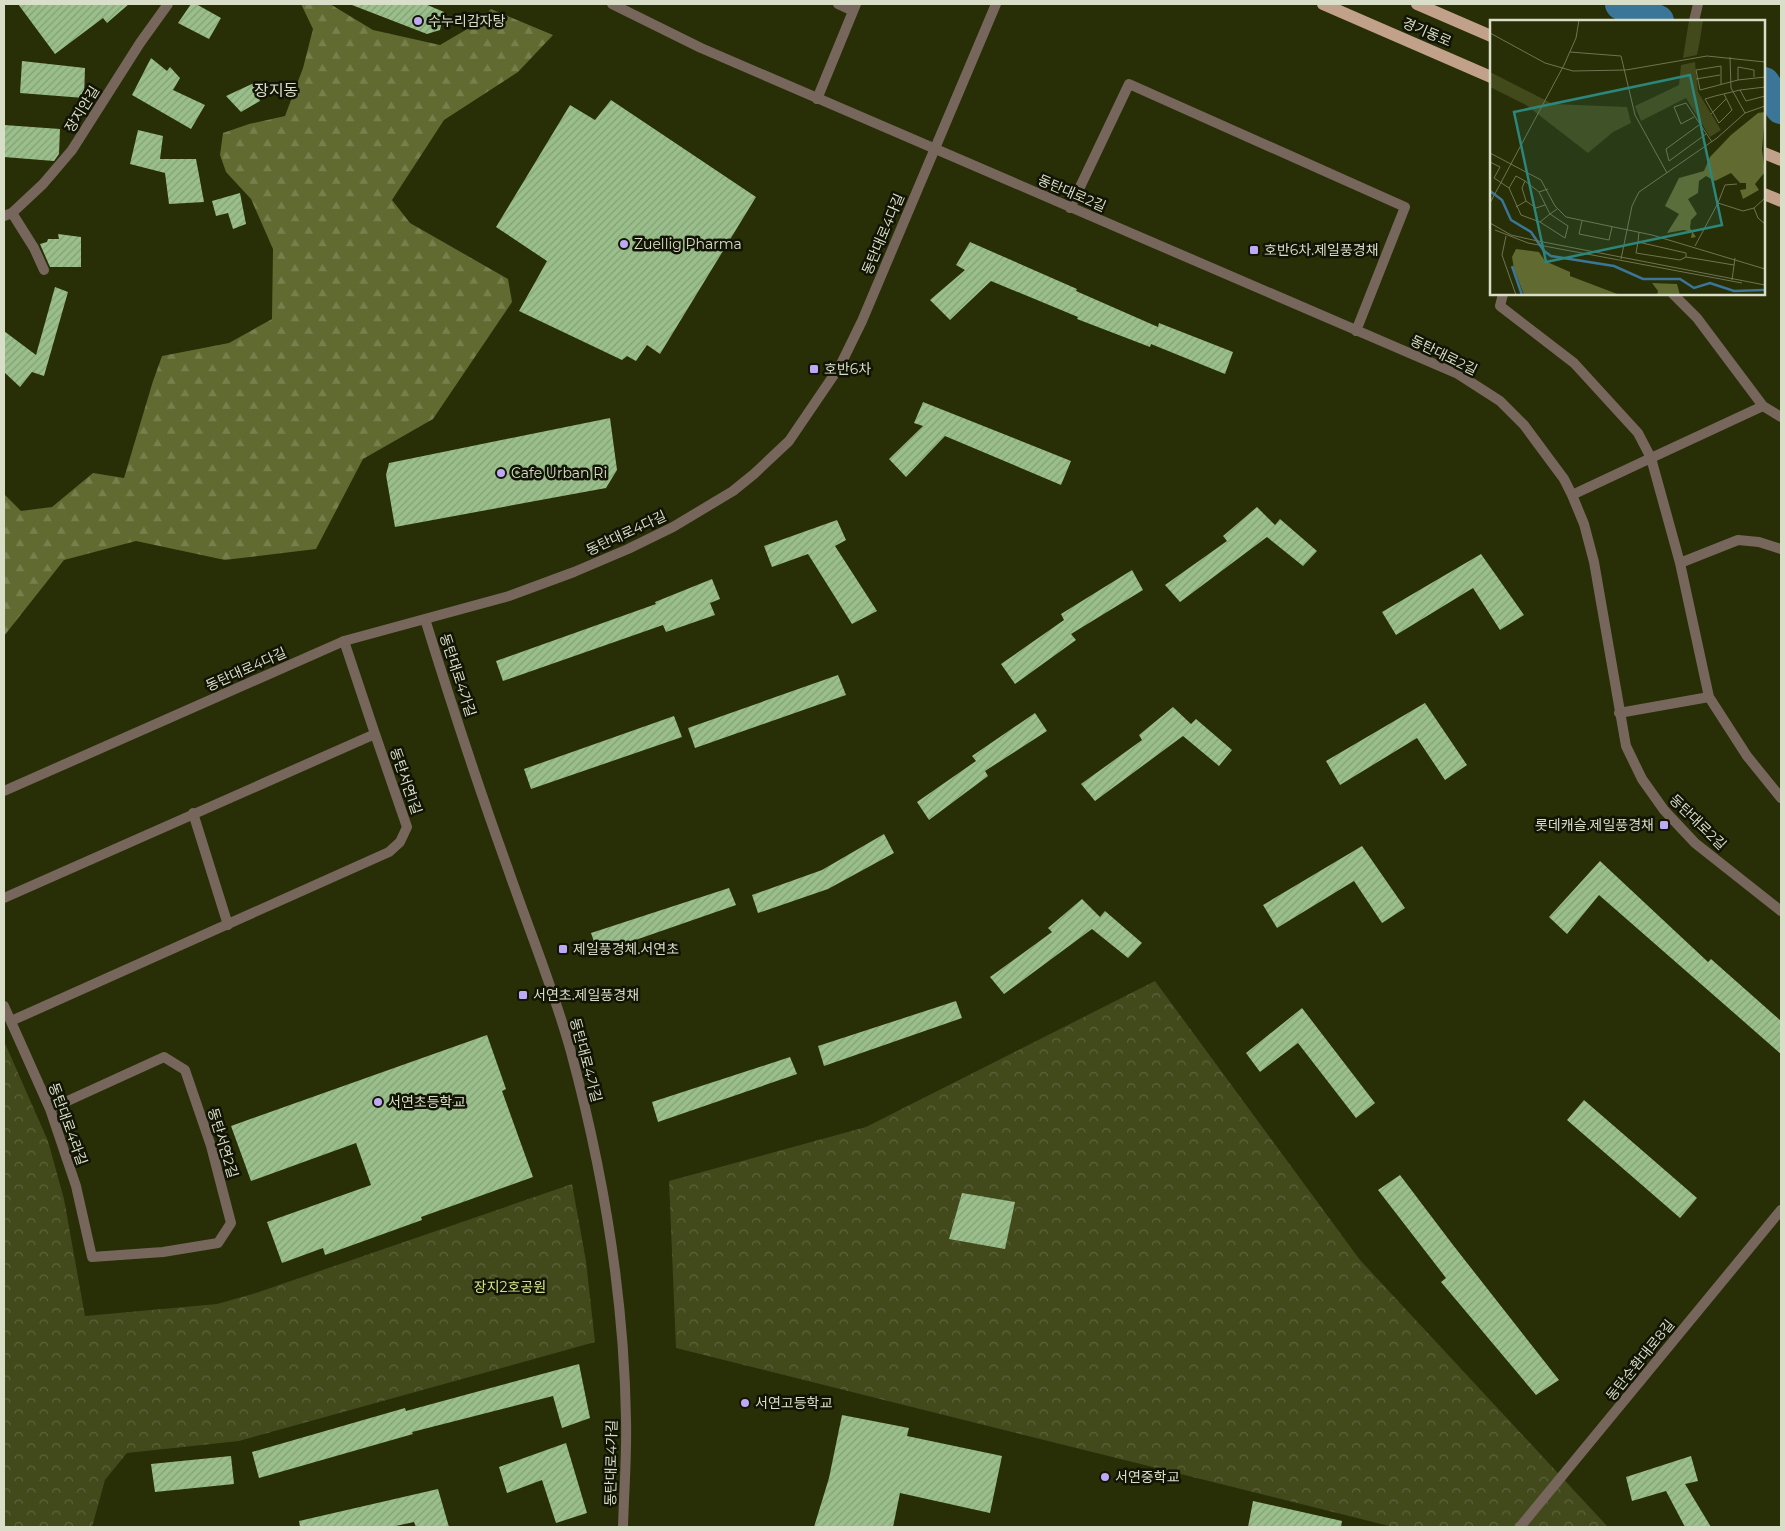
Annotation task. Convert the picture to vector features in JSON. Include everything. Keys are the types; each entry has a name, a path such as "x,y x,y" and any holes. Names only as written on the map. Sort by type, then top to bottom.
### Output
{"main road":[{"name":"경기동로","path":"1323,4 1490,77"},
{"name":"경기동로","path":"1417,4 1490,36"},
{"path":"1765,153 1781,160"},
{"path":"1765,194 1781,201"}],"street":[{"name":"장지안길","path":"8,214 43,184 72,150 140,43 168,4"},
{"name":"동탄대로2길","path":"612,4 701,48 817,99 1458,374 1500,401 1524,425 1564,479 1584,524 1594,562 1626,746 1642,779 1664,810 1696,843 1781,911"},
{"path":"817,99 855,7 838,4"},
{"name":"동탄대로4다길","path":"4,792 344,641 509,596 628,550 673,527 732,491 754,474 789,441 840,366 865,312 996,4"},
{"path":"1694,20 1698,5"},
{"path":"1070,208 1129,84 1405,206 1356,330"},
{"path":"8,214 34,248 44,270"},
{"path":"1503,295 1500,306 1574,363 1638,433 1651,458 1680,563 1709,697 1747,756 1781,798"},
{"path":"1675,295 1697,318 1763,406 1781,417"},
{"path":"1572,495 1763,406"},
{"path":"1680,563 1738,540 1759,542 1781,549"},
{"name":"동탄대로4가길","path":"425,619 489,817 558,1011 570,1050 594,1146 613,1254 622,1336 626,1419 623,1527"},
{"name":"동탄서연1길","path":"10,1021 389,852 400,842 407,827 344,641"},
{"path":"1619,714 1709,697"},
{"path":"4,898 375,734"},
{"path":"194,813 228,925"},
{"name":"동탄대로4라길","path":"4,1006 50,1109 76,1186 92,1257"},
{"name":"동탄서연2길","path":"50,1109 164,1057 185,1070 211,1146 231,1224 218,1243 163,1252 92,1257"},
{"name":"동탄순환대로8길","path":"1520,1527 1781,1210"}],"green space":[{"path":"301,4 330,4 373,30 440,45 469,28 491,9 553,35 518,72 444,120 392,200 410,223 508,279 512,302 433,419 363,459 316,549 225,560 136,541 64,560 4,636 4,494 21,511 52,507 93,473 124,478 162,356 229,343 272,319 273,249 251,199 226,172 220,155 223,133 249,124 285,116 303,68 313,29"},
{"path":"1155,981 1360,1260 1608,1527 1393,1527 676,1348 669,1181 866,1127"},
{"name":"장지2호공원","path":"4,1041 48,1141 64,1199 85,1316 217,1304 256,1293 572,1184 586,1261 595,1342 239,1441 127,1453 105,1480 92,1527 4,1527"}],"building":[{"path":"18,4 129,4 107,23 103,18 55,54"},
{"path":"191,4 196,4 221,18 209,39 178,23"},
{"name":"수누리감자탕","path":"352,4 425,4 444,12 440,30 427,34"},
{"path":"151,58 167,71 170,67 180,78 173,90 205,105 191,129 132,95"},
{"path":"22,61 85,68 84,98 20,93"},
{"path":"254,83 260,101 241,112 226,96"},
{"name":"Zuellig Pharma","path":"611,100 756,197 660,354 647,345 636,361 627,356 622,360 519,311 547,261 496,227 570,105 595,120"},
{"path":"4,125 60,129 59,154 54,161 4,157"},
{"path":"138,130 163,136 160,159 196,159 204,202 169,204 165,173 130,164"},
{"path":"240,193 246,224 233,229 228,213 216,216 212,201"},
{"path":"58,234 81,237 81,267 50,267 40,244 47,242 48,239 59,239"},
{"path":"970,242 1158,327 1159,323 1233,352 1225,374 1151,344 1150,347 1077,319 1078,317 991,281 950,320 930,300 965,270 956,265"},
{"path":"55,287 68,292 44,376 32,372 20,387 4,372 4,331 36,355"},
{"path":"923,402 1071,461 1061,485 945,436 906,477 889,459 923,426 914,423"},
{"name":"Cafe Urban Ri","path":"610,418 617,470 606,488 395,527 386,475 389,463"},
{"path":"1257,507 1275,525 1280,519 1317,551 1303,566 1267,537 1180,602 1165,585 1227,541 1223,536"},
{"path":"837,520 846,540 835,546 877,611 852,624 808,554 772,567 764,546"},
{"path":"1481,554 1524,615 1500,630 1473,588 1396,635 1382,612"},
{"path":"1132,570 1143,590 1071,634 1076,640 1015,684 1001,664 1064,620 1061,614"},
{"path":"712,579 720,599 710,603 715,615 666,632 663,625 503,681 496,661 656,604 655,602"},
{"path":"838,675 846,695 695,748 688,728"},
{"path":"1425,703 1467,765 1445,780 1417,738 1340,785 1326,761"},
{"path":"1173,707 1191,724 1196,719 1232,750 1219,766 1183,736 1095,801 1081,784 1142,740 1139,735"},
{"path":"1035,713 1047,731 985,771 988,776 929,820 917,802 976,761 972,756"},
{"path":"674,716 682,737 531,789 524,769"},
{"path":"884,834 894,853 828,889 758,913 752,895 822,870"},
{"path":"1362,846 1405,908 1382,923 1354,881 1277,928 1263,905"},
{"path":"1600,861 1708,962 1711,959 1781,1021 1781,1054 1599,895 1567,934 1549,917"},
{"path":"729,888 736,905 598,953 591,933"},
{"path":"1082,899 1100,917 1105,911 1142,943 1128,958 1092,929 1004,994 990,977 1052,932 1048,928"},
{"path":"956,1001 962,1018 824,1066 818,1046"},
{"path":"1302,1008 1375,1103 1356,1118 1298,1043 1260,1072 1246,1053"},
{"path":"487,1035 506,1089 502,1091 533,1177 421,1217 422,1220 325,1255 323,1248 282,1263 267,1222 371,1185 356,1143 251,1181 231,1126"},
{"path":"790,1057 797,1074 658,1122 652,1102"},
{"path":"1584,1100 1697,1198 1680,1218 1567,1120"},
{"path":"1400,1175 1559,1380 1536,1395 1441,1282 1446,1278 1378,1190"},
{"path":"962,1193 1015,1202 1005,1249 949,1239"},
{"path":"579,1364 590,1418 562,1428 553,1396 412,1432 413,1434 259,1478 252,1452 405,1408 406,1411"},
{"path":"842,1415 909,1428 907,1436 1002,1456 990,1513 900,1493 893,1527 814,1527 829,1478"},
{"path":"566,1443 587,1513 556,1523 542,1480 507,1493 499,1467"},
{"path":"231,1456 234,1484 155,1492 151,1464"},
{"path":"1691,1456 1698,1481 1685,1484 1711,1527 1685,1527 1666,1491 1632,1501 1626,1477"},
{"path":"438,1489 449,1527 416,1527 414,1522 391,1527 300,1527 299,1521"},
{"path":"1253,1501 1342,1521 1341,1527 1248,1527"}],"waterway":[{"path":"1621,4 1656,20"},
{"path":"1765,84 1781,108"}],"place":[{"name":"수누리감자탕","path":"418,21"},
{"name":"Zuellig Pharma","path":"624,244"},
{"name":"호반6차.제일풍경채","path":"1254,250"},
{"name":"호반6차","path":"814,369"},
{"name":"Cafe Urban Ri","path":"501,473"},
{"name":"롯데캐슬.제일풍경채","path":"1664,825"},
{"name":"제일풍경체.서연초","path":"563,949"},
{"name":"서연초.제일풍경채","path":"523,995"},
{"name":"서연초등학교","path":"378,1102"},
{"name":"서연고등학교","path":"745,1403"},
{"name":"서연중학교","path":"1105,1477"}],"district":[{"name":"장지동","path":"276,90"}]}
